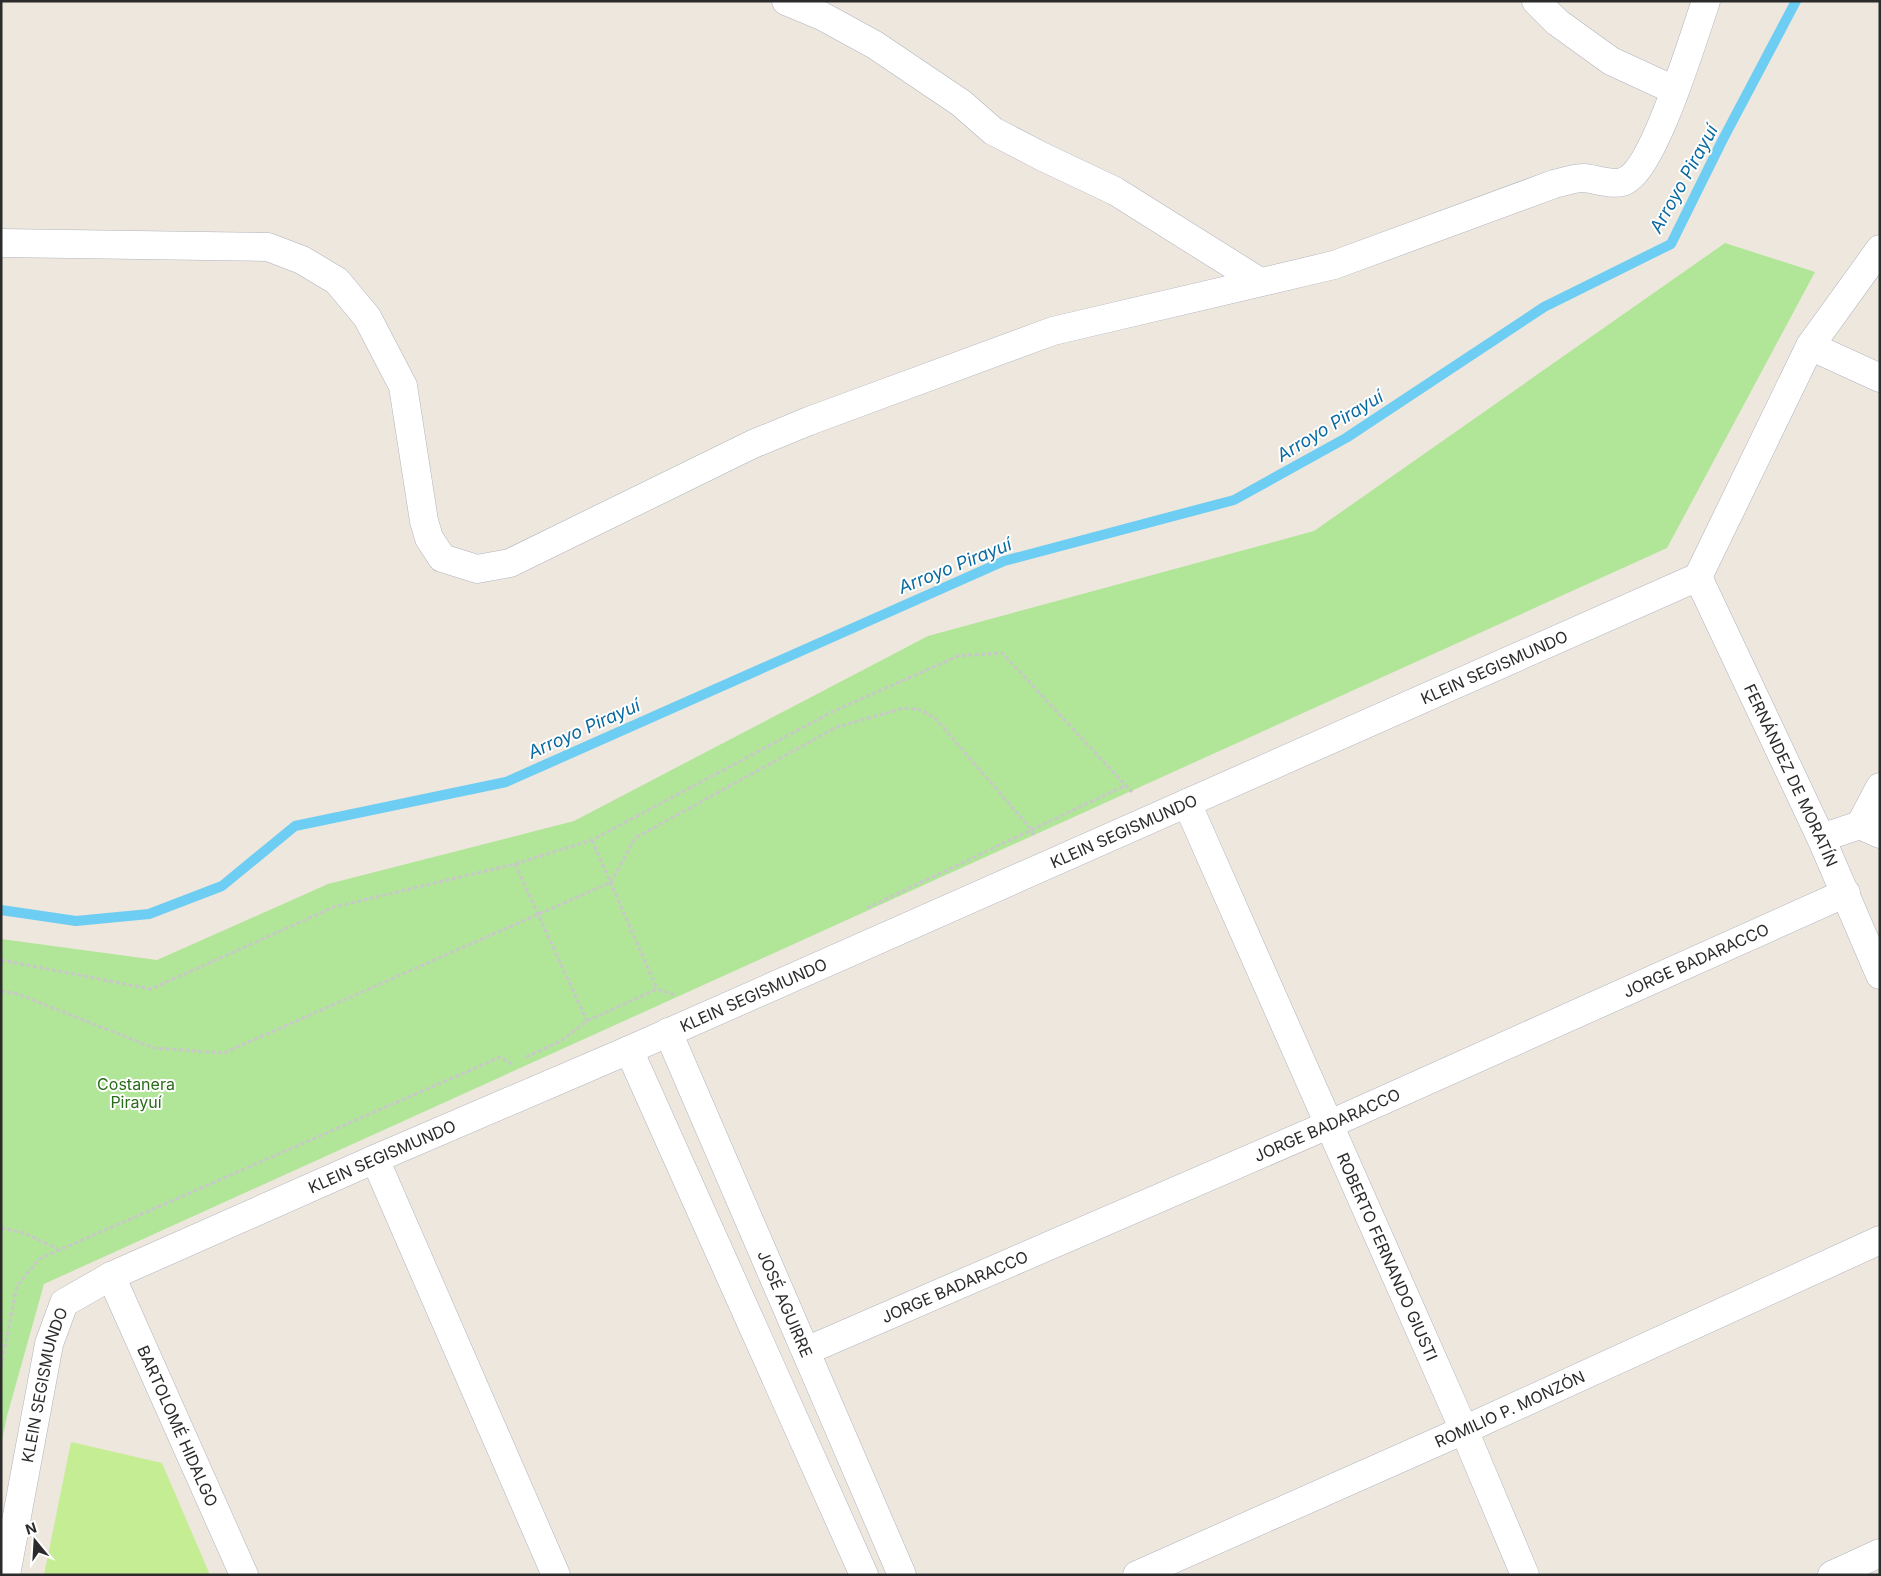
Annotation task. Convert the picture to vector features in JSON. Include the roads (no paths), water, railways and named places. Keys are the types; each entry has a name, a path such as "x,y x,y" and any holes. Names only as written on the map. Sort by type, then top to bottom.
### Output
{"street":[{"path":"786,1 822,16 875,46 962,102 994,131 1042,157 1115,191 1260,282"},
{"path":"1536,1 1557,22 1611,61 1674,90"},
{"path":"1,243 268,247 302,260 337,281 367,317 403,386 424,521 429,538 442,558 477,569 510,563 753,444 809,421 1035,337 1053,331 1334,265 1554,184 1582,178 1621,183 1633,176 1647,157 1661,127 1706,1"},
{"path":"1698,577 1810,346 1880,249"},
{"path":"1810,346 1880,378"},
{"name":"KLEIN SEGISMUNDO","path":"6,1575 49,1344 64,1303 111,1276 375,1159 629,1050 1698,577"},
{"name":"FERNÁNDEZ DE MORATÍN","path":"1698,577 1821,838 1880,975"},
{"path":"1821,838 1870,830 1880,787"},
{"name":"ROBERTO FERNANDO GIUSTI","path":"1188,803 1328,1125 1464,1430 1525,1575"},
{"name":"JORGE BADARACCO","path":"806,1351 1328,1125 1846,894"},
{"name":"JOSÉ AGUIRRE","path":"668,1032 902,1575"},
{"path":"629,1050 864,1575"},
{"path":"375,1159 556,1575"},
{"name":"ROMILIO P. MONZÓN","path":"1137,1575 1464,1430 1880,1240"},
{"name":"BARTOLOMÉ HIDALGO","path":"111,1276 244,1575"},
{"path":"1832,1575 1880,1553"}],"waterway":[{"name":"Arroyo Pirayuí","path":"1,910 76,921 149,914 222,886 295,826 506,782 1004,561 1234,500 1346,438 1544,307 1671,244 1722,141 1796,1"}],"park label":[{"name":"Costanera Pirayuí","path":"136,1093"}]}
